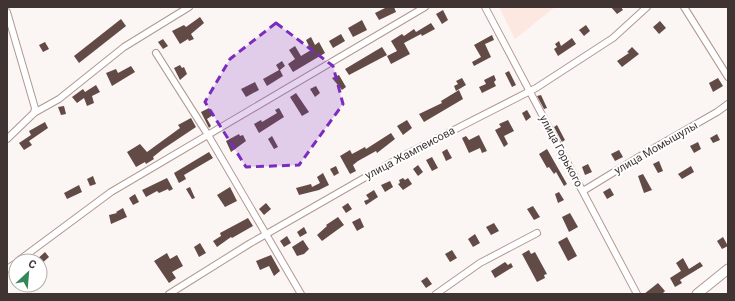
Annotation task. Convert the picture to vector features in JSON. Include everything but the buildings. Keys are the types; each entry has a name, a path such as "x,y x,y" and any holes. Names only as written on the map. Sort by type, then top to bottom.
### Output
{"main road":[{"path":"697,294 728,270"}],"street":[{"path":"7,138 34,113 59,99 124,47 189,7"},
{"path":"29,253 111,192 425,7"},
{"name":"улица Горького","path":"485,7 637,294"},
{"name":"улица Жампеисова","path":"169,294 266,235 399,158 529,91 613,38 647,7"},
{"path":"684,7 728,77"},
{"path":"7,12 35,108 34,113"},
{"path":"156,53 208,135 301,294"},
{"name":"улица Момышулы","path":"583,191 642,154 717,112 728,104"},
{"path":"436,294 480,263 537,233"}],"highlighted area":[{"path":"276,23 333,66 343,104 299,165 246,167 205,102 230,59"}],"shaded area":[{"path":"499,7 555,7 515,39"}]}
